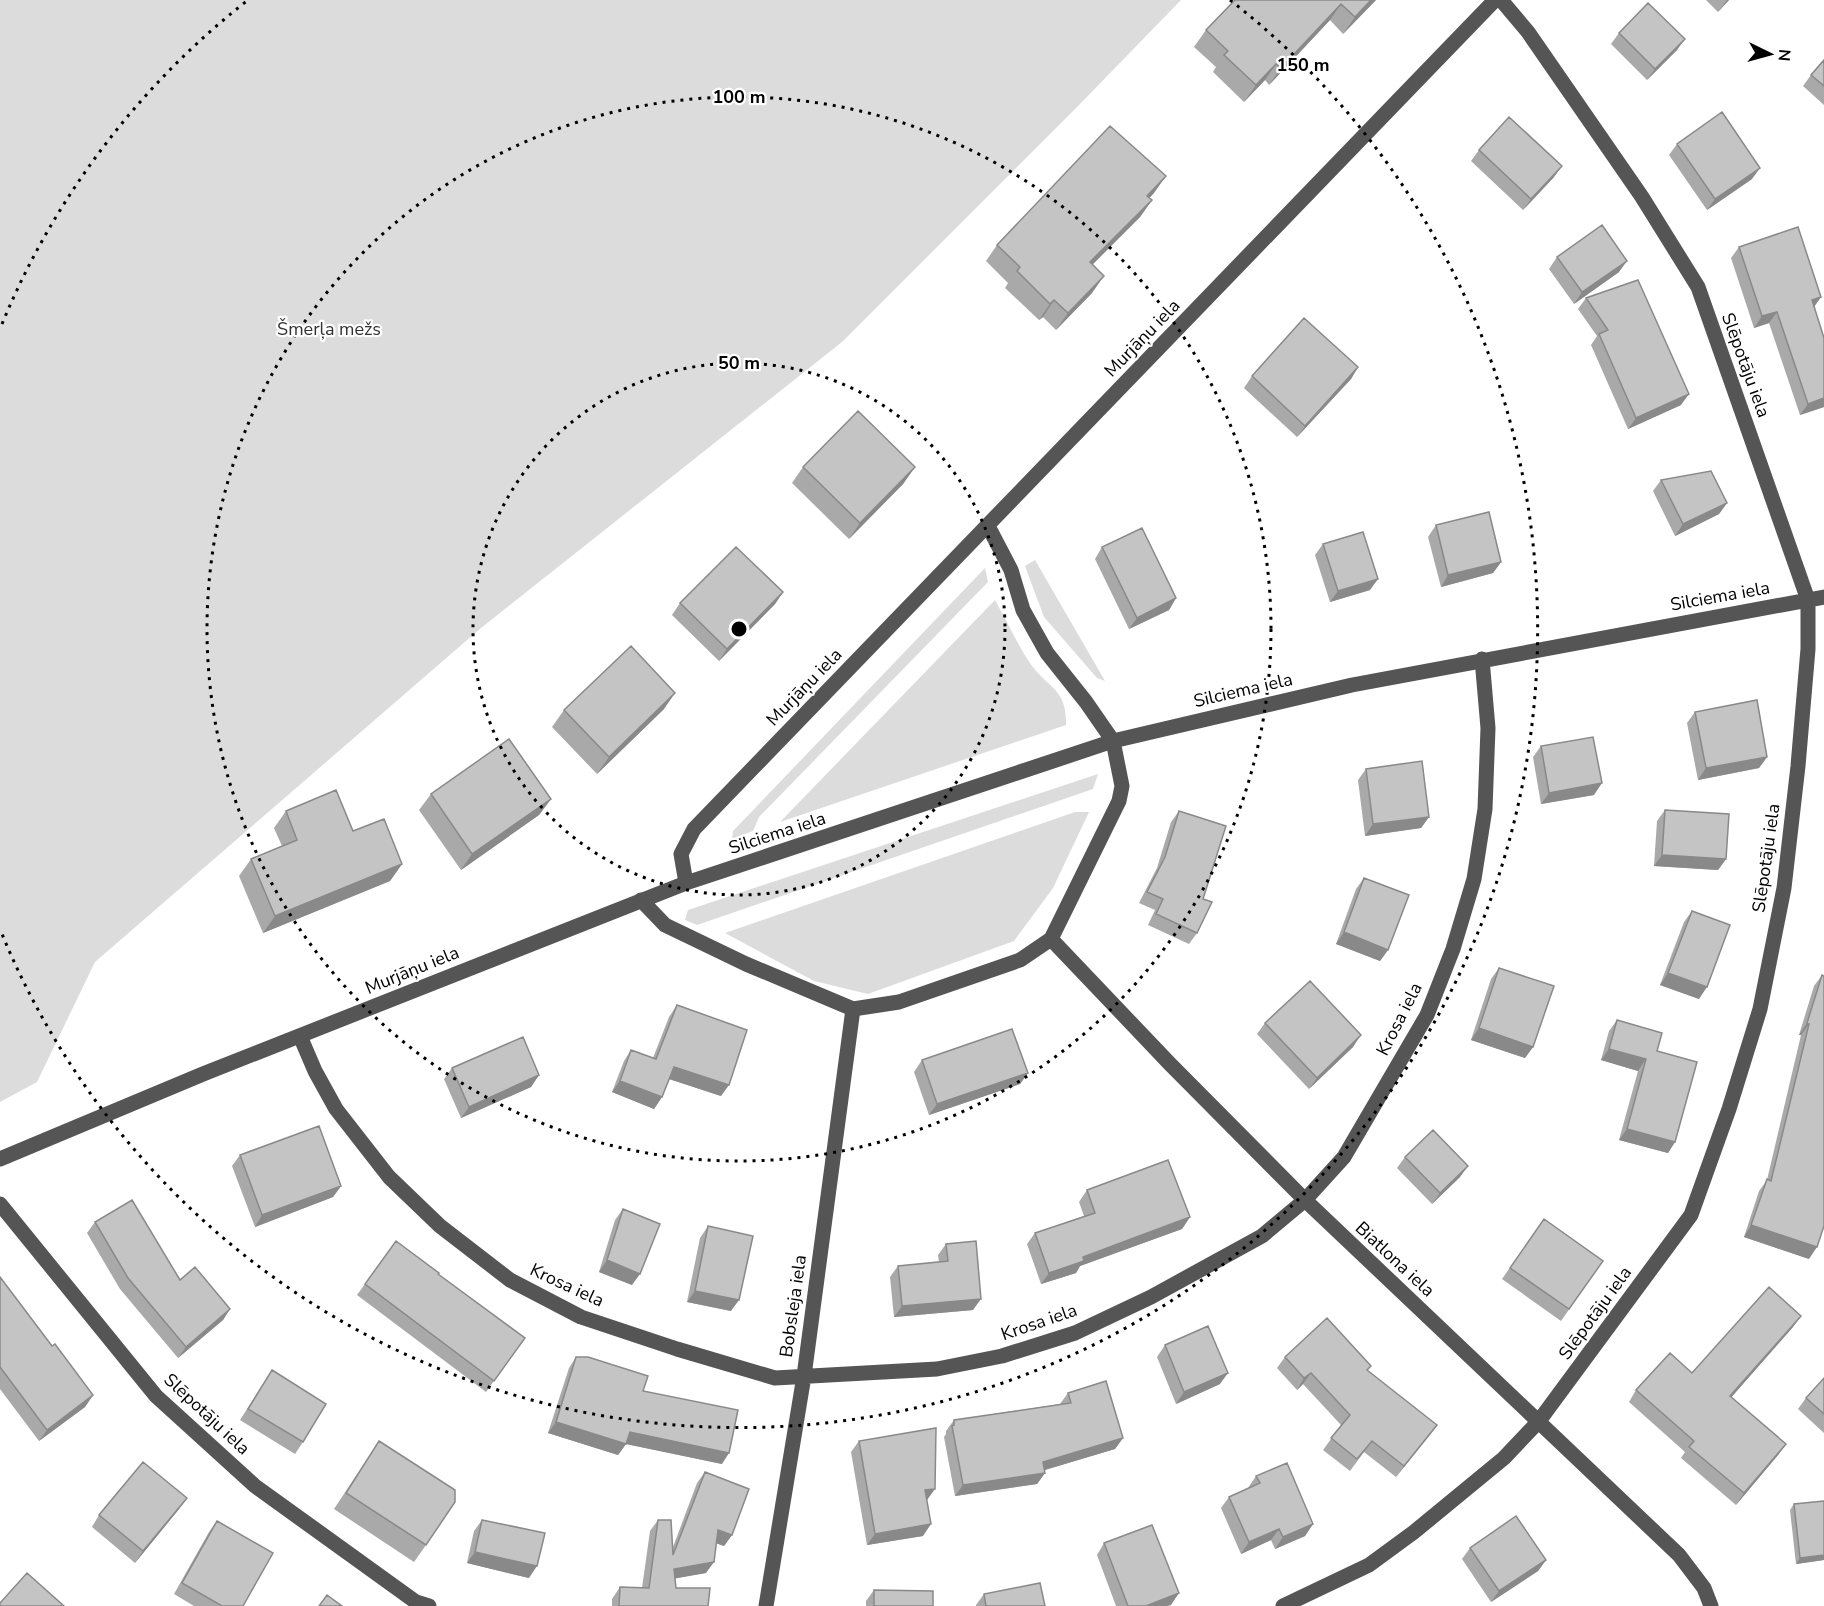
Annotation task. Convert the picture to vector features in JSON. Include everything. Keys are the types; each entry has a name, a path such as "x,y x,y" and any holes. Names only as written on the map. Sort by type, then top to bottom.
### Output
{"street":[{"name":"Murjāņu iela","path":"0,1159 300,1036 686,883 681,854 694,829 1495,0"},
{"name":"Slēpotāju iela","path":"1283,1606 1369,1565 1414,1532 1504,1458 1539,1421 1691,1215 1729,1109 1761,1009 1784,888 1808,649 1808,600 1698,287 1642,197 1528,32 1501,0"},
{"path":"641,900 665,925 746,964 854,1009 899,1002 1020,960 1051,939 1119,801 1122,786 1113,741 1086,702 1047,653 1023,610 1011,570 988,526"},
{"name":"Silciema iela","path":"686,883 1113,741 1352,686 1824,597"},
{"name":"Krosa iela","path":"300,1036 315,1071 336,1109 389,1177 440,1226 510,1280 581,1317 776,1378 937,1369 1002,1356 1075,1333 1151,1298 1262,1236 1305,1200 1344,1157 1427,1015 1453,950 1474,879 1485,809 1488,728 1482,660"},
{"name":"Biatlona iela","path":"1051,939 1170,1064 1305,1200 1679,1555 1704,1588 1711,1606"},
{"name":"Bobsleja iela","path":"766,1606 804,1376 854,1009"},
{"name":"Slēpotāju iela","path":"0,1204 164,1403 255,1486 416,1602 429,1606"}],"green space":[{"name":"Šmerļa mežs","path":"0,0 1181,0 842,342 481,628 95,962 37,1082 0,1102"},
{"path":"1035,560 1105,681 1097,678 1044,617 1025,566"},
{"path":"985,568 988,582 759,817 753,831 732,839 733,831"},
{"path":"995,600 1032,666 1056,691 1064,704 1066,725 780,822"},
{"path":"1098,774 1093,789 697,925 685,920 688,910"},
{"path":"1075,812 1089,812 1053,888 1014,941 868,994 814,981 725,933"}],"building":[{"path":"1235,0 1371,0 1355,17 1341,4 1281,68 1276,64 1256,85 1224,55 1228,51 1206,30"},
{"path":"1648,3 1685,39 1655,69 1619,33"},
{"path":"1824,60 1824,86 1811,75"},
{"path":"1722,112 1760,168 1715,199 1677,144"},
{"path":"1509,117 1562,166 1531,199 1479,150"},
{"path":"1110,126 1166,176 1147,196 1152,200 1090,262 1104,276 1068,313 1054,300 1050,304 1017,271 1020,267 997,245"},
{"path":"1602,225 1627,261 1582,292 1557,257"},
{"path":"1798,227 1821,297 1812,300 1824,338 1824,398 1808,404 1777,312 1762,316 1739,247"},
{"path":"1638,280 1689,394 1636,418 1599,334 1608,330 1586,298"},
{"path":"1304,318 1358,367 1305,426 1252,376"},
{"path":"858,411 915,467 860,523 803,467"},
{"path":"1711,471 1727,503 1683,524 1661,480"},
{"path":"1489,512 1501,562 1448,575 1436,525"},
{"path":"1142,528 1176,598 1137,618 1102,547"},
{"path":"1363,532 1378,579 1338,591 1323,544"},
{"path":"736,547 783,592 727,649 680,603"},
{"path":"631,646 675,693 609,757 564,710"},
{"path":"1757,700 1767,757 1706,768 1695,712"},
{"path":"1593,737 1602,783 1549,793 1541,746"},
{"path":"509,739 551,799 472,854 431,794"},
{"path":"1422,761 1429,817 1373,824 1366,769"},
{"path":"336,790 353,831 384,819 402,864 275,916 251,859 297,840 286,811"},
{"path":"1665,810 1729,814 1726,859 1662,855"},
{"path":"1179,811 1226,826 1203,899 1212,902 1197,933 1156,914 1163,899 1147,892 1165,857"},
{"path":"1364,878 1409,895 1388,950 1344,932"},
{"path":"1692,911 1730,925 1707,987 1668,973"},
{"path":"1499,968 1554,986 1533,1047 1479,1028"},
{"path":"1822,975 1824,976 1824,1226 1817,1247 1751,1225 1767,1179 1771,1181 1809,1024 1807,1023"},
{"path":"1310,981 1361,1035 1317,1078 1265,1023"},
{"path":"677,1005 747,1030 729,1085 674,1067 662,1097 620,1081 631,1050 656,1059"},
{"path":"1617,1020 1662,1033 1657,1051 1697,1062 1675,1142 1627,1129 1646,1059 1609,1049"},
{"path":"1012,1029 1028,1073 937,1104 922,1060"},
{"path":"523,1037 539,1075 469,1107 452,1068"},
{"path":"319,1126 341,1186 262,1215 240,1155"},
{"path":"1433,1130 1468,1166 1440,1193 1405,1157"},
{"path":"1168,1160 1190,1217 1083,1257 1084,1261 1049,1273 1035,1233 1095,1213 1087,1190"},
{"path":"132,1200 180,1280 195,1267 230,1309 186,1347 128,1278 95,1222"},
{"path":"623,1209 660,1224 640,1274 607,1260"},
{"path":"1544,1219 1603,1261 1569,1309 1510,1268"},
{"path":"708,1226 753,1236 739,1300 695,1291"},
{"path":"396,1241 525,1338 494,1381 365,1284"},
{"path":"976,1241 981,1299 902,1306 898,1266 948,1261 946,1244"},
{"path":"0,1277 52,1346 55,1344 93,1395 47,1430 0,1367"},
{"path":"1769,1287 1801,1316 1730,1396 1786,1444 1744,1493 1689,1447 1694,1441 1636,1390 1670,1353 1692,1373"},
{"path":"1327,1318 1371,1366 1367,1370 1437,1425 1404,1466 1372,1441 1357,1459 1331,1438 1350,1415 1311,1373 1304,1378 1285,1357"},
{"path":"1208,1326 1228,1373 1184,1392 1165,1345"},
{"path":"576,1357 588,1357 648,1376 643,1391 738,1410 729,1453 630,1432 626,1444 556,1422"},
{"path":"272,1370 326,1404 303,1442 248,1409"},
{"path":"1824,1378 1824,1414 1806,1398"},
{"path":"1106,1381 1123,1438 1043,1462 1045,1473 963,1485 952,1426 954,1420 1071,1403 1068,1393"},
{"path":"936,1428 935,1489 925,1490 931,1524 875,1534 859,1441"},
{"path":"379,1441 455,1490 455,1502 426,1545 346,1493"},
{"path":"143,1462 187,1498 143,1551 99,1515"},
{"path":"1287,1463 1313,1524 1283,1537 1279,1529 1249,1542 1229,1497 1260,1483 1256,1476"},
{"path":"705,1472 749,1489 732,1535 718,1530 714,1562 674,1569 676,1588 710,1588 708,1606 619,1606 620,1587 649,1588 658,1520 671,1520 673,1555"},
{"path":"1824,1501 1824,1555 1800,1558 1794,1504"},
{"path":"1516,1516 1546,1560 1499,1591 1470,1548"},
{"path":"482,1520 545,1533 537,1566 475,1552"},
{"path":"217,1521 273,1553 243,1606 222,1606 182,1583"},
{"path":"1152,1525 1179,1593 1146,1606 1128,1606 1104,1543"},
{"path":"27,1573 64,1606 0,1606 0,1603"},
{"path":"1040,1583 1045,1606 986,1606 984,1594"},
{"path":"874,1590 933,1591 933,1606 874,1606"},
{"path":"327,1595 342,1606 319,1606"}]}
